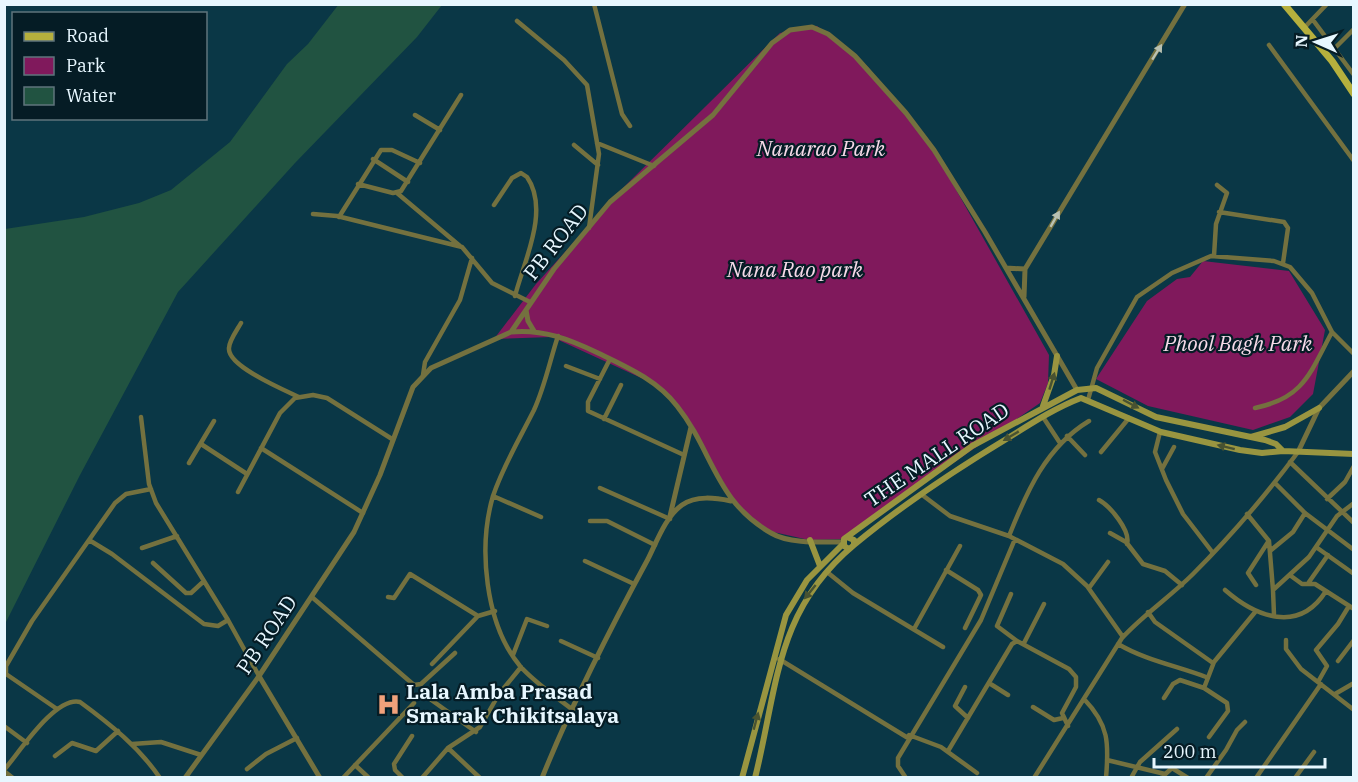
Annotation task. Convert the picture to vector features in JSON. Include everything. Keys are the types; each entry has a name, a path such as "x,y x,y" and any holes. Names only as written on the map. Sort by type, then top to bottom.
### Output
{"main road":[{"path":"1284,4 1332,61 1353,94"},
{"path":"1044,406 1054,375 1057,356"},
{"name":"THE MALL ROAD","path":"742,777 774,656 791,604 820,566 972,446 1044,406 1077,390 1090,388 1106,391 1164,420 1250,437 1276,444 1283,451"},
{"path":"1077,390 1084,399"},
{"name":"THE MALL ROAD","path":"755,777 780,660 800,607 847,543 972,459 1043,417 1084,399 1160,432 1240,450 1272,454 1283,451 1353,454"},
{"path":"1250,437 1285,427 1319,408"},
{"path":"810,540 820,566"}],"street":[{"path":"594,4 622,114 630,126"},
{"path":"1025,300 1025,269 1185,4"},
{"path":"1304,28 1327,4"},
{"path":"1314,20 1353,75"},
{"path":"518,21 583,78 588,89 597,143 598,165 589,229"},
{"name":"PB ROAD","path":"185,777 313,598 363,513 404,403 423,375 457,354 511,333 528,305 610,201 713,115 780,35 798,28 820,29 855,56 906,113 934,150 1077,390"},
{"path":"1334,49 1353,29"},
{"path":"1269,45 1353,161"},
{"path":"397,193 408,182 461,95"},
{"path":"415,115 440,130"},
{"path":"597,143 654,166"},
{"path":"573,145 598,165"},
{"path":"339,217 358,183 381,150 388,149 420,163"},
{"path":"374,159 408,182"},
{"path":"494,205 512,178 520,173 527,177 535,195 535,218 514,296"},
{"path":"358,183 397,193 432,220 462,247 492,282 528,305 528,321 534,330"},
{"path":"1214,256 1219,212 1227,194 1216,185"},
{"path":"1219,212 1284,222 1288,228 1283,263"},
{"path":"314,214 339,217 462,247"},
{"path":"1084,399 1097,368 1137,297 1172,273 1214,256 1283,263 1298,274 1312,293 1332,332 1353,354"},
{"path":"423,375 425,362 460,300 472,258"},
{"path":"1006,268 1025,269"},
{"path":"241,323 228,348 231,358 242,367 299,397"},
{"path":"511,333 534,330 558,336 610,359 658,386 675,404 691,427 731,501 743,513 772,534 847,543"},
{"path":"1255,408 1277,404 1297,390 1315,364 1332,332"},
{"path":"558,336 535,408 493,496 485,537 484,556 495,611 513,656 521,667 573,710"},
{"path":"610,359 587,409 684,455"},
{"path":"566,366 600,379"},
{"path":"1035,777 1123,637 1148,612 1182,585 1275,483 1298,452 1319,408 1353,371"},
{"path":"604,419 621,385"},
{"path":"238,492 286,404 299,397 313,395 327,398 392,439"},
{"path":"141,417 151,489 161,512 228,620 320,777"},
{"path":"1043,417 1060,443"},
{"path":"1101,452 1129,418"},
{"path":"189,463 214,421"},
{"path":"1009,536 1038,472 1060,443 1089,421"},
{"path":"670,518 691,427"},
{"path":"1160,432 1155,452 1162,469 1183,514 1213,553"},
{"path":"1067,436 1085,455"},
{"path":"201,444 248,474"},
{"path":"1162,469 1174,447"},
{"path":"261,448 363,513"},
{"path":"1290,462 1353,523"},
{"path":"1327,499 1345,482 1353,466"},
{"path":"1275,483 1305,513 1353,550"},
{"path":"600,488 670,518"},
{"path":"57,709 6,674 4,669 32,621 120,498 151,489"},
{"path":"921,494 950,516 1009,536 1063,564 1089,588 1123,637"},
{"path":"493,496 541,517"},
{"path":"542,777 634,584 670,518 683,504 690,501 714,498 731,501"},
{"path":"1099,500 1112,510 1128,534 1127,544"},
{"path":"1273,590 1291,576 1316,547 1341,512 1353,503"},
{"path":"1270,551 1293,531 1305,513"},
{"path":"1247,514 1269,542 1274,615"},
{"path":"590,521 607,521 655,545"},
{"path":"1110,533 1127,544 1140,562 1165,571 1182,585"},
{"path":"142,548 177,536"},
{"path":"906,777 898,762 908,737 981,620 1015,539"},
{"path":"89,540 112,554 204,624 218,626 228,620"},
{"path":"1256,585 1248,573 1269,542"},
{"path":"914,629 960,546"},
{"path":"1316,547 1353,574"},
{"path":"1291,576 1302,584 1309,582 1328,555"},
{"path":"585,561 634,584"},
{"path":"1089,588 1108,562"},
{"path":"153,563 186,592 191,593 204,581"},
{"path":"946,570 978,590 981,595 965,628"},
{"path":"827,572 853,593 943,647"},
{"path":"388,597 394,598 407,578 414,575 478,616"},
{"path":"1256,777 1319,683 1327,666 1316,650 1351,608 1309,582"},
{"path":"1225,590 1256,611 1292,618 1315,607 1326,591"},
{"path":"1011,594 997,626 1017,641 1069,669 1076,676 1076,687 1063,710 1063,718 1068,726"},
{"path":"313,598 414,685 421,684 455,653"},
{"path":"1024,643 1044,604"},
{"path":"432,664 478,616 495,611"},
{"path":"1204,688 1206,677 1213,663 1256,611"},
{"path":"1148,612 1155,622 1213,663"},
{"path":"513,656 527,619 547,626"},
{"path":"1286,640 1285,647 1298,666 1353,710"},
{"path":"1338,661 1353,640"},
{"path":"561,641 598,658"},
{"path":"948,751 1012,644 1017,641"},
{"path":"1118,644 1137,655 1160,660 1206,677"},
{"path":"774,656 908,737 948,751 977,773"},
{"path":"422,777 448,748 476,732 499,694 521,667"},
{"path":"1164,698 1173,684 1180,680 1204,688 1229,705 1228,711 1209,737"},
{"path":"989,683 1008,694"},
{"path":"1335,694 1353,683"},
{"path":"965,687 955,706 968,718"},
{"path":"430,699 476,732"},
{"path":"1084,699 1104,724 1107,777"},
{"path":"13,777 4,771 57,709 73,701 80,702 132,744 160,777"},
{"path":"343,777 414,703"},
{"path":"1033,707 1054,720 1063,718"},
{"path":"1206,777 1226,750 1237,730 1245,722"},
{"path":"4,726 27,743"},
{"path":"1131,777 1137,767 1177,729"},
{"path":"55,756 72,743 96,752 117,731"},
{"path":"403,777 395,770 394,764 412,736"},
{"path":"247,770 266,754 297,738"},
{"path":"132,744 161,742 201,756"},
{"path":"448,748 480,777"},
{"path":"1294,777 1314,752"},
{"path":"1107,760 1163,776 1172,768 1188,777"},
{"path":"355,765 369,777"}],"green space":[{"name":"Nana Rao park","path":"817,26 868,67 932,147 1049,355 1048,383 1040,403 843,539 809,540 769,531 740,510 679,408 650,382 552,337 494,339 536,284 627,184 780,33"},
{"name":"Phool Bagh Park","path":"1203,261 1289,271 1325,330 1313,394 1290,417 1253,430 1148,406 1096,379 1147,301 1177,279 1190,277"}],"water":[{"path":"339,4 442,5 417,37 295,163 178,292 80,475 5,624 5,229 84,217 139,203 171,190 230,142 287,64 308,44"}],"place":[{"name":"Lala Amba Prasad Smarak Chikitsalaya","path":"388,704"}],"park label":[{"name":"Nanarao Park","path":"821,149"}]}
